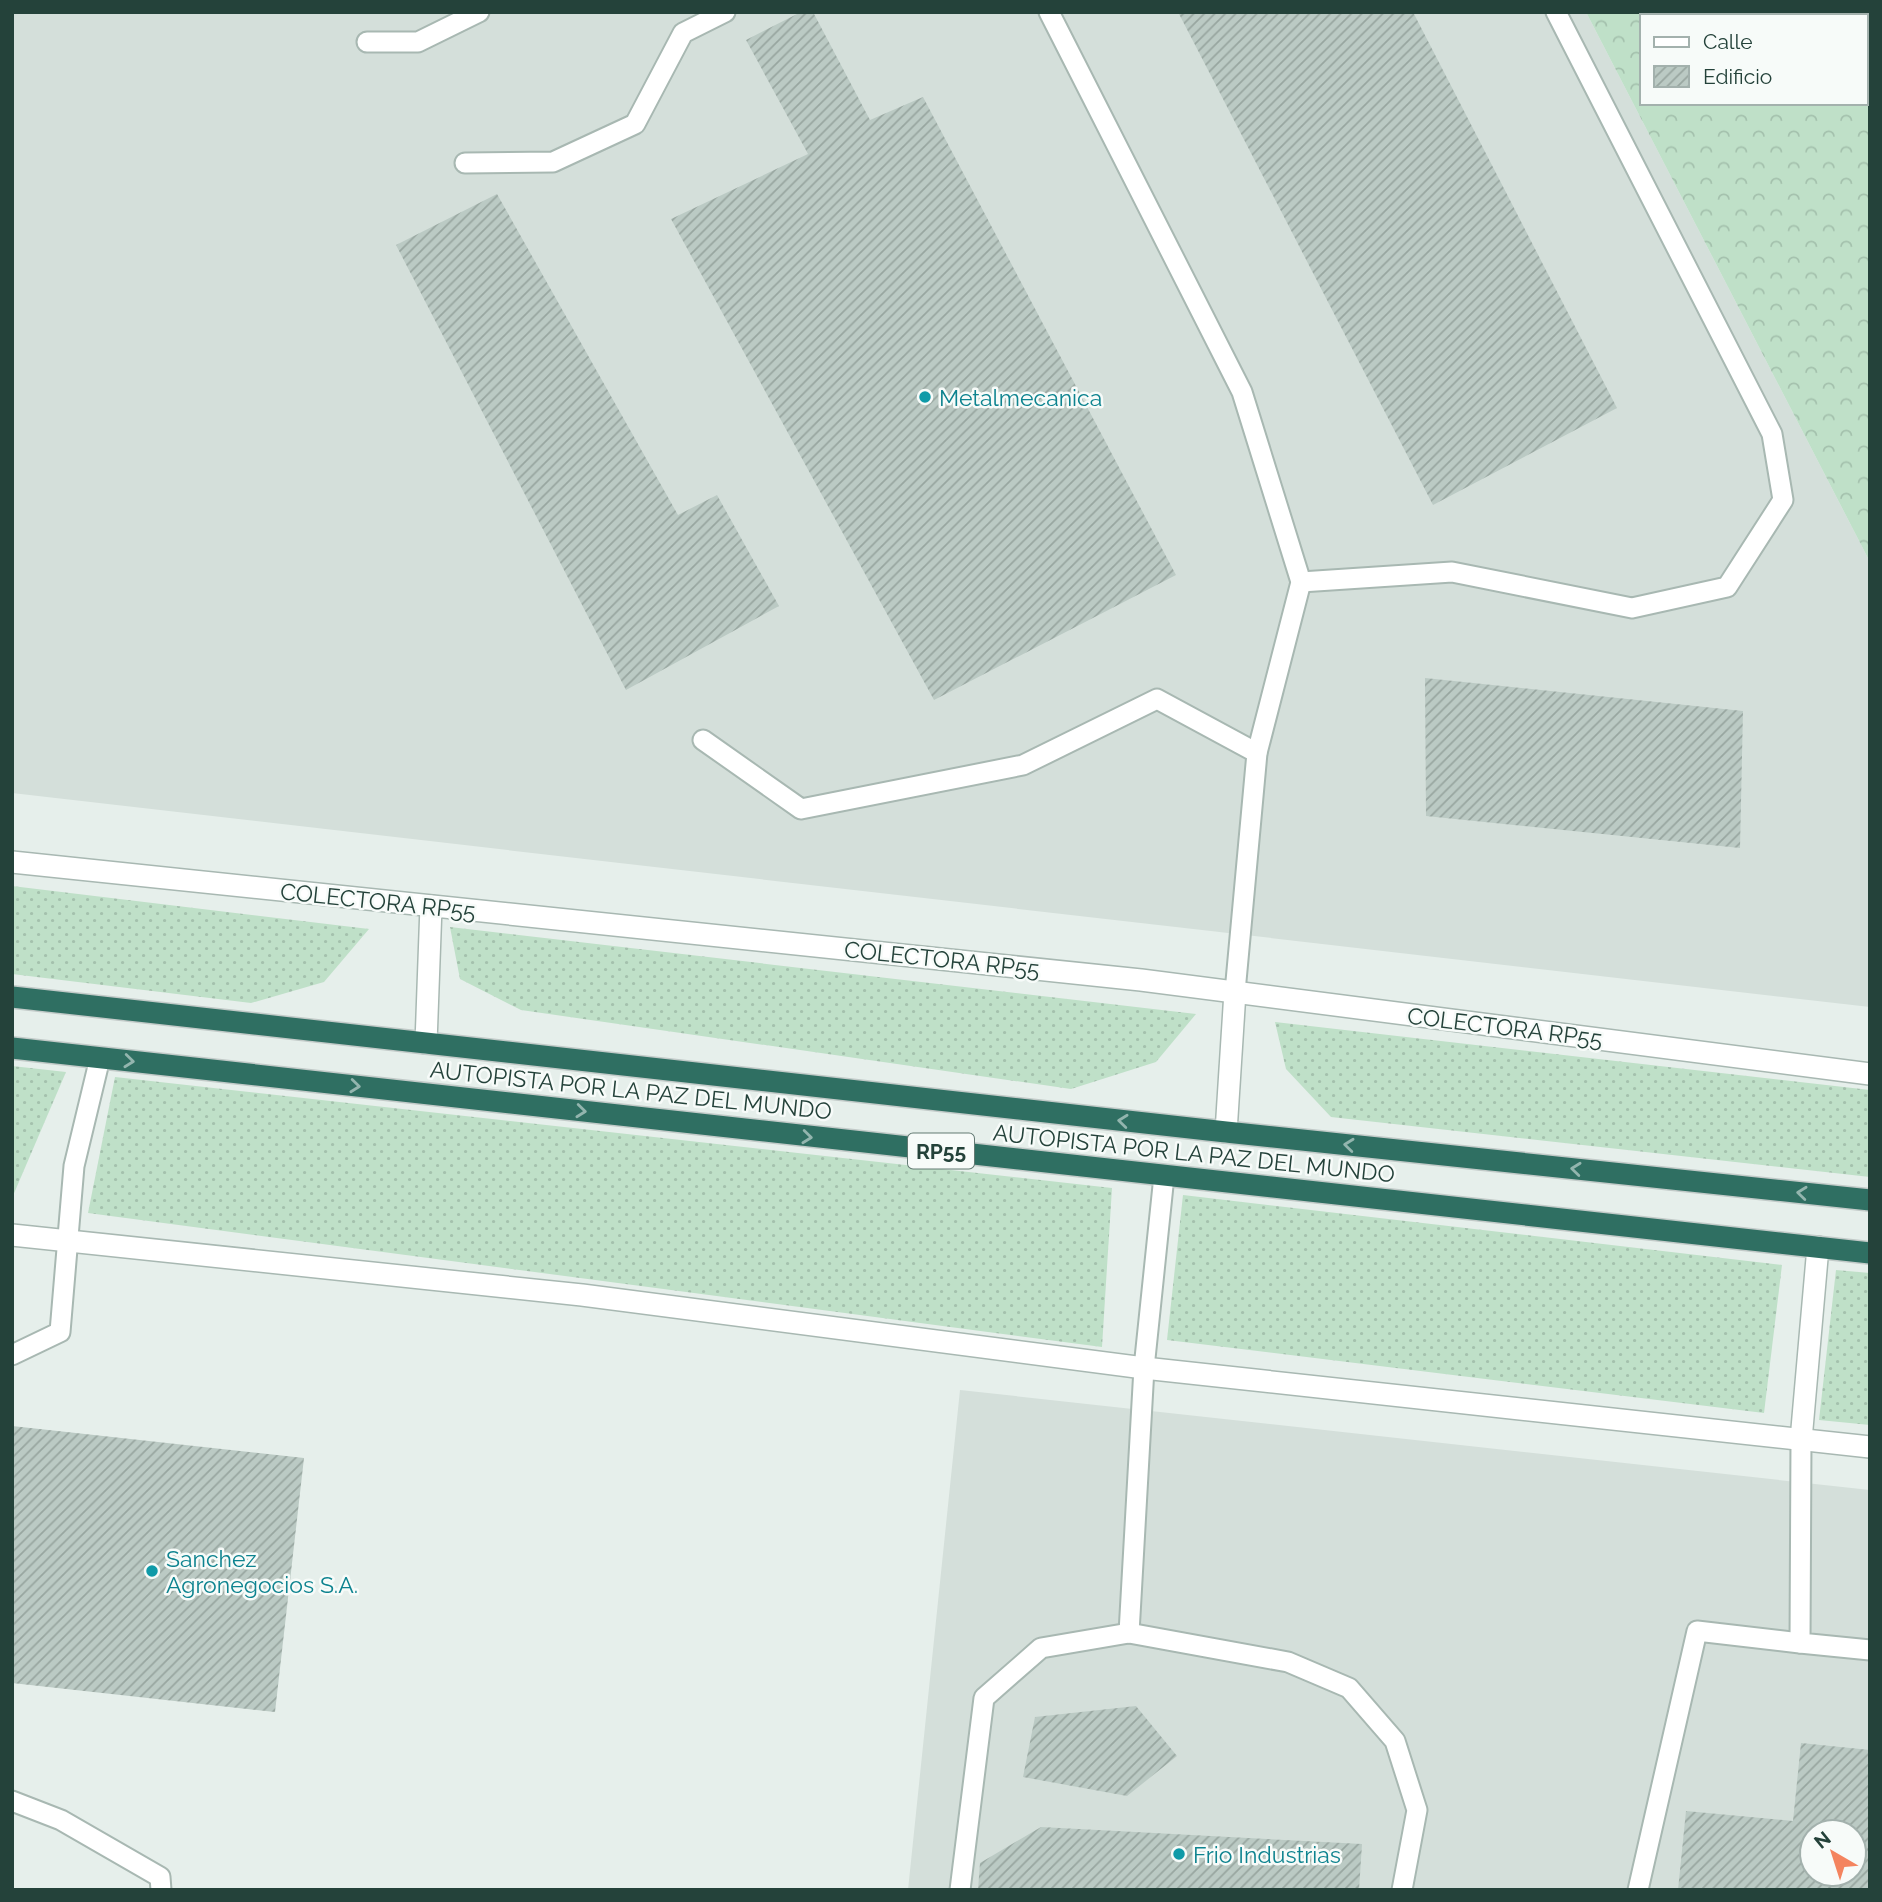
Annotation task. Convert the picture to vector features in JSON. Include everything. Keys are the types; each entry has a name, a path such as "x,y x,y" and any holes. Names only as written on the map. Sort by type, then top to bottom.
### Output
{"highway":[{"name":"AUTOPISTA POR LA PAZ DEL MUNDO","path":"12,997 1226,1132 1870,1200"},
{"name":"AUTOPISTA POR LA PAZ DEL MUNDO","path":"12,1048 1870,1253"}],"street":[{"name":"COLECTORA RP55","path":"12,862 1141,980 1870,1074"},
{"path":"426,1043 431,906"},
{"path":"1226,1132 1235,992"},
{"path":"12,1235 582,1295 1144,1368 1870,1447"},
{"path":"1801,1440 1818,1247"}],"lane":[{"path":"367,42 418,42 479,12"},
{"path":"465,163 553,162 635,124 683,33 724,12"},
{"path":"1049,12 1242,392 1301,582 1257,753 1235,992"},
{"path":"1301,582 1452,572 1632,608 1727,587 1783,500 1772,434 1556,12"},
{"path":"703,740 802,809 1023,765 1157,699 1257,753"},
{"path":"12,1355 60,1332 74,1166 100,1058"},
{"path":"1129,1633 1144,1368 1164,1176"},
{"path":"1800,1643 1801,1440"},
{"path":"1638,1890 1697,1631 1870,1650"},
{"path":"960,1890 984,1698 1041,1648 1129,1633 1288,1662 1349,1688 1395,1741 1417,1810 1402,1890"},
{"path":"12,1801 61,1820 160,1877 161,1890"}],"shaded area":[{"path":"12,12 1586,12 1870,562 1870,1007 12,793"},
{"path":"960,1390 1870,1490 1870,1890 908,1890"}],"green space":[{"path":"1586,12 1870,12 1870,562"},
{"path":"12,886 369,929 324,982 251,1003 12,974"},
{"path":"450,927 1196,1014 1156,1062 1071,1089 521,1010 460,979"},
{"path":"1275,1022 1870,1090 1870,1177 1331,1117 1286,1069"},
{"path":"12,1066 66,1072 12,1198"},
{"path":"115,1077 1112,1188 1102,1347 88,1213"},
{"path":"1183,1195 1782,1265 1764,1413 1167,1340"},
{"path":"1836,1270 1870,1273 1870,1425 1819,1420"}],"building":[{"name":"Metalmecanica","path":"801,12 813,12 870,120 923,97 1176,575 934,700 671,219 808,154 746,40"},
{"path":"1178,12 1413,12 1617,408 1433,505"},
{"path":"497,194 678,515 717,495 779,606 626,690 396,245"},
{"path":"1425,678 1743,711 1740,848 1426,816"},
{"name":"Sanchez Agronegocios S.A.","path":"12,1426 304,1458 275,1712 12,1683"},
{"path":"1136,1706 1177,1756 1127,1796 1023,1777 1035,1717"},
{"path":"1801,1743 1870,1750 1870,1890 1678,1890 1686,1811 1793,1821"},
{"name":"Frio Industrias","path":"1041,1827 1362,1844 1359,1890 978,1890 980,1863"}],"place":[{"name":"Metalmecanica","path":"925,397"},
{"name":"Sanchez Agronegocios S.A.","path":"152,1571"},
{"name":"Frio Industrias","path":"1179,1854"}]}
